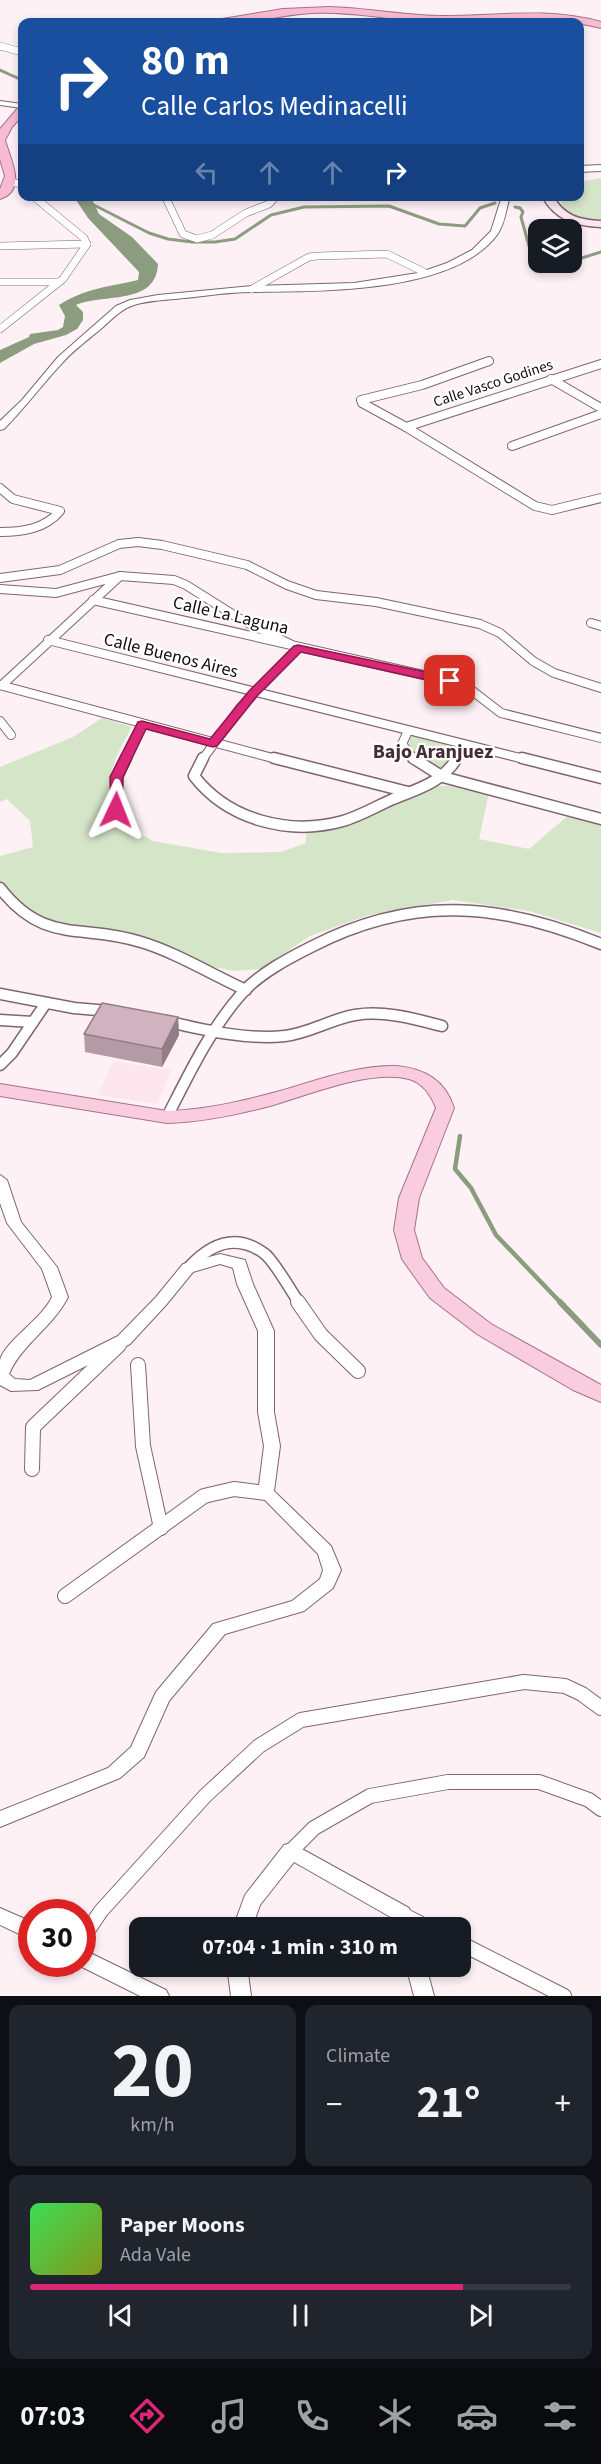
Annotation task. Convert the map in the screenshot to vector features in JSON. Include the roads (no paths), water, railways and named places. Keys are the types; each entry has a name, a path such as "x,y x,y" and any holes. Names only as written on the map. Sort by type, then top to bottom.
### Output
{"highway":[{"path":"244,18 278,12 322,9 434,18"},
{"path":"467,18 550,14 582,18"},
{"path":"584,19 601,25"},
{"path":"0,196 10,182 12,173 0,140 7,126 18,114"}],"main road":[{"path":"549,201 556,212 568,220 601,224"},
{"path":"0,1090 167,1117 194,1118 351,1077 379,1072 407,1073 426,1080 438,1090 445,1108 409,1198 404,1230 412,1259 437,1293 484,1329 580,1385 601,1394"}],"street":[{"path":"0,46 18,51"},
{"path":"0,103 18,105"},
{"path":"584,169 601,168"},
{"path":"10,182 18,183"},
{"path":"39,201 84,238 87,244"},
{"path":"167,201 183,234 188,238 198,239 207,237 272,201"},
{"path":"0,427 25,402 61,359 119,308 133,302 158,298 252,289 266,291 373,285 424,272 462,259 486,242 494,234 504,201"},
{"path":"0,246 87,244"},
{"path":"0,329 59,282 87,244"},
{"path":"252,289 309,257 317,256 387,254 424,272"},
{"path":"0,282 59,282"},
{"path":"489,361 422,385 362,400 362,403 406,427 535,506 552,510 601,498"},
{"name":"Calle Vasco Godines","path":"406,427 601,364"},
{"path":"551,379 601,408"},
{"path":"512,446 601,414"},
{"path":"0,488 5,496 14,501 60,511 57,516 33,528 0,532"},
{"path":"0,578 60,570 120,544 138,542 162,545 247,565 287,585 316,595 376,602 480,624 500,633 533,662 554,673 601,688"},
{"path":"0,589 47,594 66,592 99,580 120,576 174,580 186,585 240,619 298,648 253,693 203,754 194,776 201,788 224,805 242,814 272,823 309,826 341,822 443,777 465,745"},
{"path":"1,685 120,576"},
{"name":"Calle La Laguna","path":"93,600 450,681 466,686 501,713 601,738"},
{"path":"591,622 601,626"},
{"name":"Calle Buenos Aires","path":"48,640 601,778"},
{"path":"1,685 213,743 408,792"},
{"path":"0,721 11,735"},
{"path":"116,810 117,777 142,724"},
{"path":"408,731 402,744 416,762 443,777 601,819"},
{"path":"0,888 14,906"},
{"path":"0,904 14,906 52,928 69,932 120,936 142,942 246,990"},
{"path":"167,1117 213,1032 246,990 279,964 320,940 372,922 435,908 464,907 507,912 540,920 601,944"},
{"path":"0,994 46,1003 117,1012"},
{"path":"0,1065 12,1053 46,1003"},
{"path":"149,1018 213,1032 271,1036 298,1034 355,1015 406,1017 441,1026"},
{"path":"0,1020 33,1022"},
{"path":"0,1180 14,1223 50,1267 60,1297 56,1308 22,1340 4,1363 0,1376 11,1385 32,1386 124,1340"},
{"path":"32,1469 33,1427 162,1301 198,1257 222,1242 244,1244 266,1254 321,1335 358,1371"},
{"path":"188,1268 219,1259 240,1264 245,1284 266,1331 266,1412 272,1446 266,1493"},
{"path":"138,1365 143,1446 161,1528"},
{"path":"0,1819 114,1773 138,1752 162,1697 219,1629 298,1606 327,1583 332,1570 325,1551 266,1493 234,1489 204,1496 65,1596"},
{"path":"96,1918 205,1796 259,1746 302,1720 524,1682 558,1682 588,1697 601,1707"},
{"path":"246,1917 252,1902 291,1851 314,1828 370,1796 448,1782 539,1782 589,1800 601,1809"},
{"path":"291,1851 398,1917"},
{"path":"0,1916 18,1925"},
{"path":"471,1949 564,1996"},
{"path":"96,1964 159,1996"},
{"path":"238,1977 241,1996"},
{"path":"419,1977 424,1996"}],"waterway":[{"path":"0,70 18,78"},
{"path":"88,202 149,233 168,239 192,242 235,239 271,215 304,207 389,206 439,224 465,226 480,208 495,203"},
{"path":"515,207 520,208 523,212 521,217 528,242"},
{"path":"582,258 601,252"},
{"path":"460,1136 455,1169 471,1188 496,1235 561,1303"},
{"path":"560,1302 601,1345"}],"district":[{"name":"Bajo Aranjuez","path":"433,751"}]}
